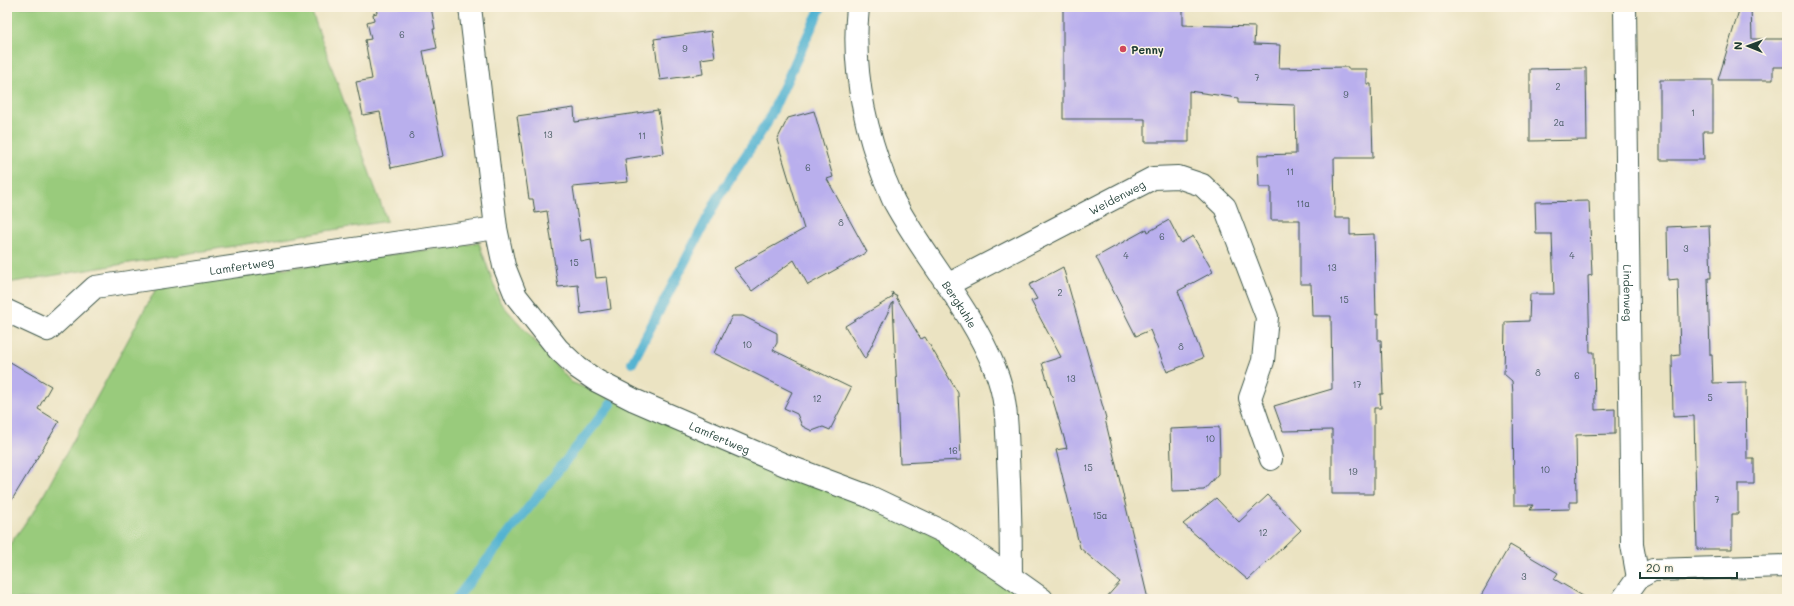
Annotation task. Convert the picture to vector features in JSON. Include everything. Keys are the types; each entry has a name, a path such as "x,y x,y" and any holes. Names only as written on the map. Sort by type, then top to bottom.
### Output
{"street":[{"name":"Lamfertweg","path":"470,7 496,228 504,266 516,296 558,349 578,368 597,381 634,400 785,465 868,496 944,532 1011,577"},
{"name":"Bergkuhle","path":"858,7 856,24 860,88 876,157 895,204 923,249 949,284 983,340 996,370 1006,410 1011,510 1011,577"},
{"name":"Lindenweg","path":"1625,7 1632,546 1638,578"},
{"name":"Weidenweg","path":"949,284 1153,178 1178,177 1202,185 1225,207 1267,317 1263,361 1250,398 1271,459"},
{"name":"Lamfertweg","path":"7,311 48,330 94,287 496,228"},
{"path":"1623,599 1638,578 1653,570 1787,566"},
{"path":"1011,577 1042,599"}],"green space":[{"path":"7,7 310,7 387,221 7,283"},
{"path":"479,243 500,302 571,382 924,529 1032,599 7,599 7,548 37,507 158,285"}],"building":[{"path":"376,7 431,7 435,29 433,29 437,48 423,51 444,156 391,168 380,112 363,115 356,82 372,79 365,40 371,39 367,22 374,20 373,14 377,13"},
{"path":"1063,7 1183,7 1183,25 1255,27 1254,44 1280,45 1279,68 1348,67 1348,69 1367,69 1367,84 1371,84 1373,158 1334,158 1335,218 1350,218 1350,235 1374,234 1376,315 1378,314 1378,340 1381,340 1383,394 1380,394 1381,408 1374,408 1374,494 1332,494 1332,430 1283,431 1274,406 1332,389 1331,316 1312,316 1311,284 1300,284 1300,220 1271,220 1271,187 1259,187 1258,155 1296,154 1295,105 1238,103 1238,98 1189,91 1189,142 1145,142 1145,119 1063,119"},
{"path":"1740,7 1751,7 1752,39 1787,39 1787,67 1773,67 1773,80 1718,80"},
{"path":"711,31 715,57 701,59 703,74 660,80 654,39"},
{"path":"1586,68 1587,140 1530,141 1530,69"},
{"path":"1660,80 1713,80 1713,131 1703,131 1704,160 1660,160"},
{"path":"574,108 575,122 658,110 664,153 625,159 628,182 573,187 581,241 591,239 596,278 607,277 611,309 581,314 578,285 558,287 547,211 535,213 533,199 529,199 517,116"},
{"path":"814,111 833,177 827,179 867,252 808,285 794,260 752,291 734,268 804,229 777,140 788,118"},
{"path":"1589,201 1592,275 1588,276 1590,352 1594,352 1595,410 1615,409 1615,434 1576,435 1577,502 1570,502 1570,509 1530,510 1533,505 1514,505 1513,394 1512,381 1504,374 1505,322 1529,321 1530,294 1554,294 1552,234 1536,234 1535,202"},
{"path":"1169,220 1181,243 1193,236 1213,272 1178,291 1203,358 1167,372 1150,330 1136,336 1096,257 1147,229 1148,232"},
{"path":"1709,225 1711,278 1708,278 1710,355 1712,355 1713,383 1746,382 1747,459 1754,459 1754,484 1738,484 1738,514 1732,514 1732,549 1697,549 1694,416 1673,417 1672,356 1680,355 1678,279 1668,280 1667,227"},
{"path":"1063,267 1106,418 1105,419 1148,599 1105,599 1120,582 1080,548 1056,450 1067,448 1042,363 1061,357 1031,301 1037,299 1029,285"},
{"path":"892,292 895,296 897,295 896,297 921,339 925,337 958,393 961,460 900,463 893,302 865,359 845,326 893,297"},
{"path":"732,316 743,316 777,333 777,343 773,350 851,388 830,430 823,427 812,431 802,426 797,414 784,408 792,392 714,353"},
{"path":"7,360 51,386 38,409 59,422 7,508"},
{"path":"1219,427 1220,457 1218,457 1218,474 1204,490 1172,491 1170,429"},
{"path":"1268,495 1301,530 1248,580 1183,524 1216,498 1239,522"},
{"path":"1510,545 1558,573 1554,579 1588,599 1479,599"}],"waterway":[{"path":"632,363 719,196 767,123 821,7"},
{"path":"456,599 611,404"}],"place":[{"name":"Penny","path":"1123,49"}]}
